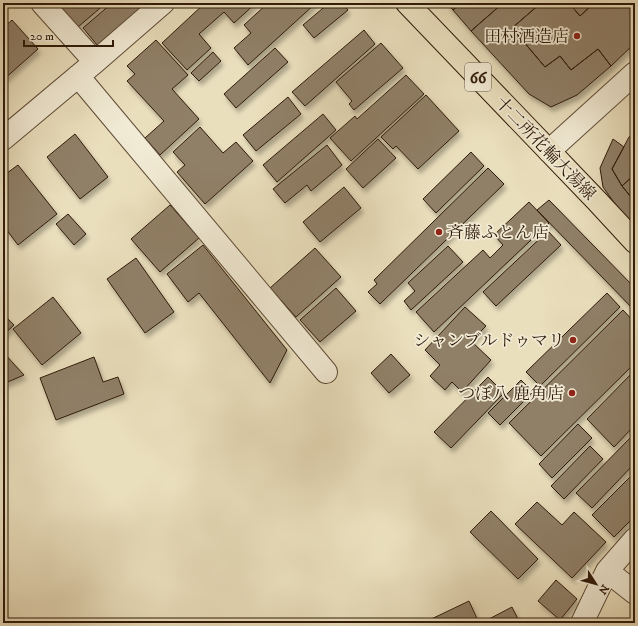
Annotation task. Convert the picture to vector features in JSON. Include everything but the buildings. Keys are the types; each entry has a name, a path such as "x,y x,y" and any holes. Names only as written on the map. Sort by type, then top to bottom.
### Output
{"main road":[{"name":"十二所花輪大湯線","path":"407,3 635,242"}],"street":[{"path":"42,3 95,62"},
{"path":"3,139 163,3"},
{"path":"549,151 635,73"},
{"path":"78,76 326,372"},
{"path":"582,623 607,571 635,539"},
{"path":"607,571 635,593"}],"place":[{"name":"田村酒造店","path":"577,36"},
{"name":"斉藤ふとん店","path":"439,232"},
{"name":"シャンブルドゥマリ","path":"573,340"},
{"name":"つぼ八 鹿角店","path":"572,393"}]}
